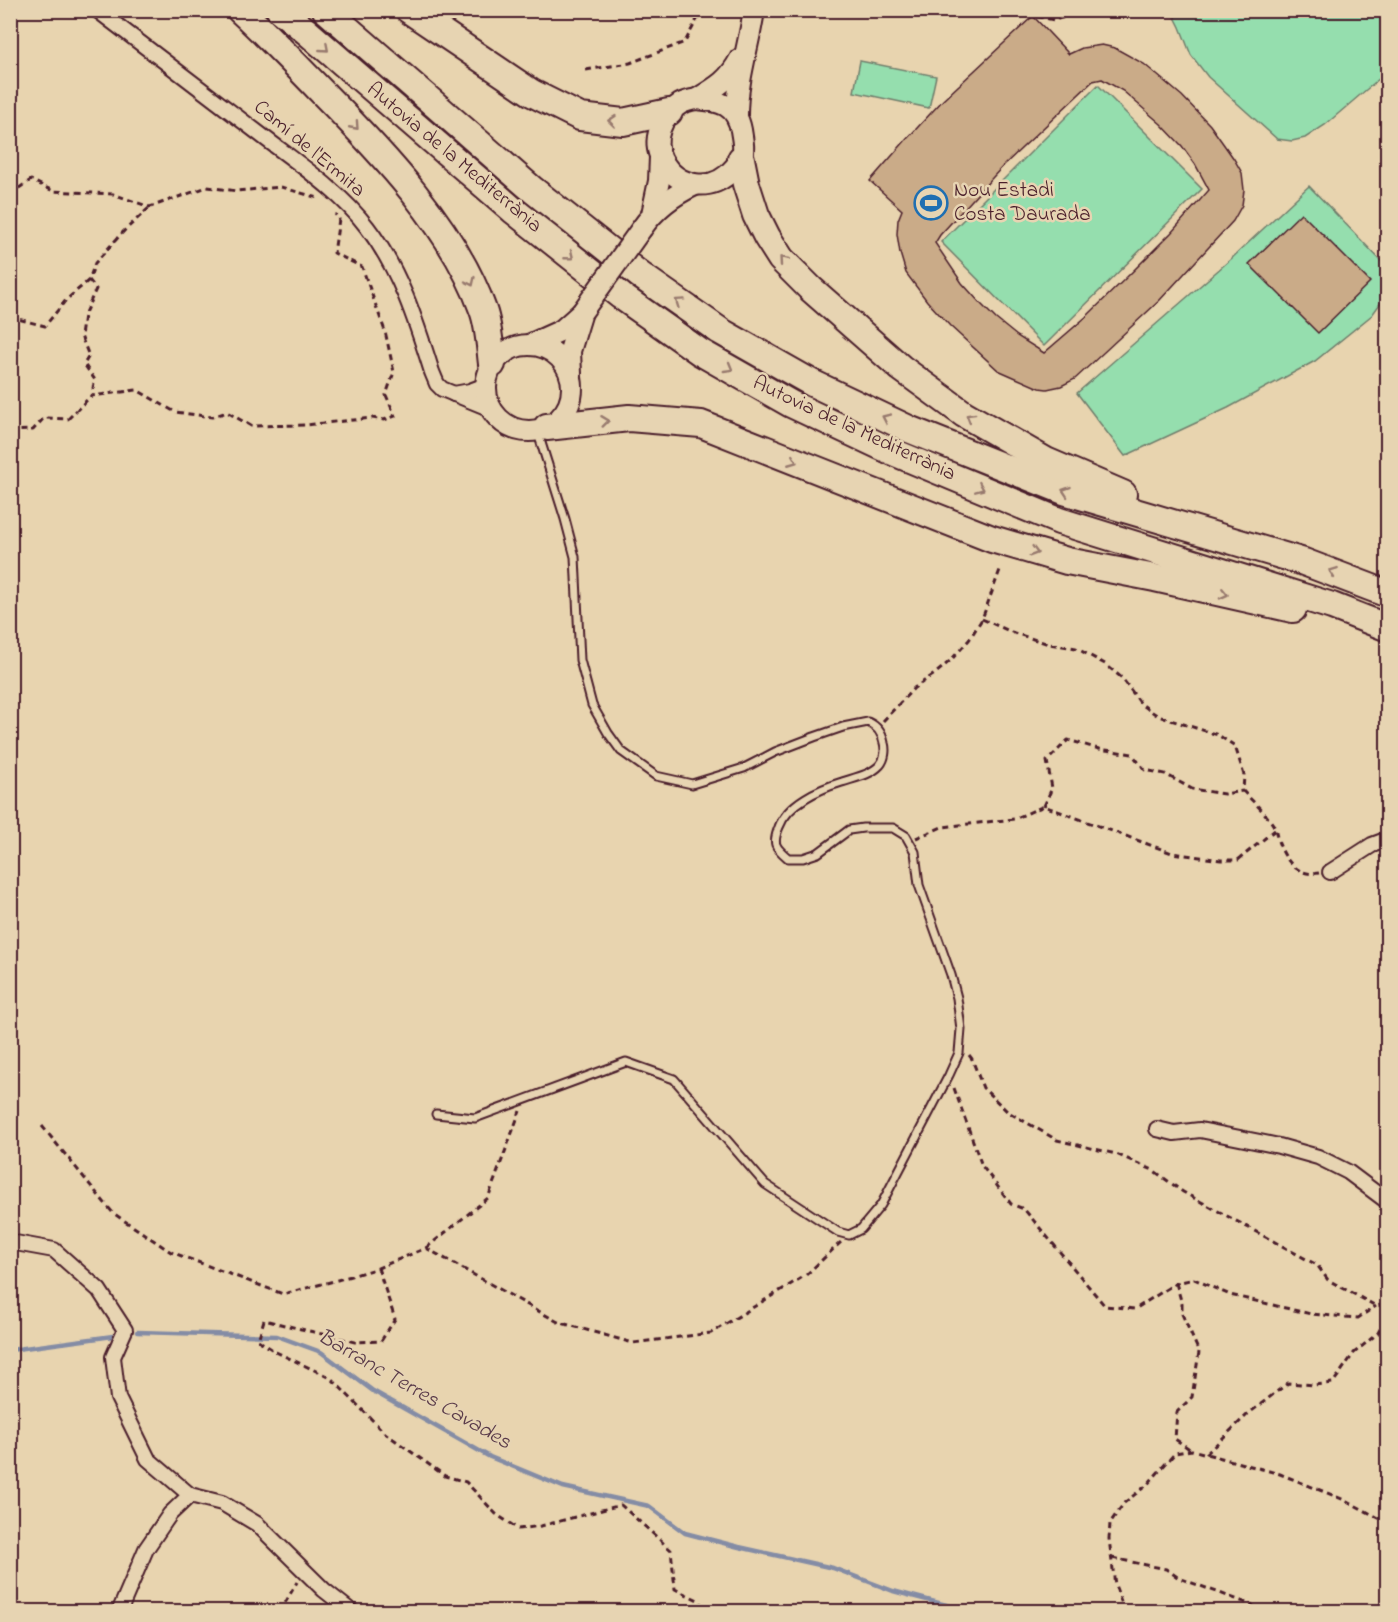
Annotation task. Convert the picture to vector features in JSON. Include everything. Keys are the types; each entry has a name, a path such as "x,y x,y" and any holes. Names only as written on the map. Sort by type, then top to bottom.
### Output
{"highway":[{"path":"240,10 350,121 416,196 457,253 484,312 489,375"},
{"name":"Autovia de la Mediterrània","path":"280,10 513,210 621,296 700,352 791,404 893,452 1059,521 1289,592 1388,628"},
{"name":"Autovia de la Mediterrània","path":"326,10 533,190 640,275 720,331 812,383 911,430 1065,491 1304,562 1388,594"},
{"path":"409,10 532,93 580,117 623,122 669,112"},
{"path":"741,159 756,215 766,237 781,259 811,290 901,368 964,414 1046,462 1130,497 1197,521 1227,539"},
{"path":"542,429 629,418 701,424 992,539 1067,561 1326,616 1388,641"}],"main road":[{"path":"582,312 570,351 572,392 568,407 560,419 542,429 524,431 500,420 491,409 487,398 489,375 502,353 516,346 531,344 562,330 582,312 647,221 677,194 695,185 721,180 741,159 743,144 737,115 737,96 754,10"},
{"path":"647,221 658,182 660,157 657,141 660,126 669,112 682,103 697,99 732,74 748,43"},
{"path":"697,99 717,101 737,115"},
{"path":"660,157 668,170 680,180 695,185"},
{"path":"531,344 545,347 557,354 566,364 572,377"}],"street":[{"name":"Camí de l'Ermita","path":"97,10 337,195 367,227 392,265 407,298 437,384 442,389 491,409"},
{"path":"454,394 470,391 489,375"},
{"path":"1329,872 1372,845 1388,838"},
{"path":"1157,1130 1174,1132 1200,1130 1279,1146 1318,1157 1348,1172 1388,1202"},
{"path":"10,1242 54,1250 99,1290 125,1330 113,1357 118,1398 148,1460 190,1495 222,1503 257,1524 324,1590 352,1611"},
{"path":"118,1611 146,1549 170,1514 190,1495"}],"lane":[{"path":"436,1114 475,1118 626,1062 674,1079 765,1184 838,1232 849,1235 861,1229 881,1205 959,1053 961,1029 957,998 919,885 915,852 906,836 893,828 863,828 849,830 818,853 803,858 788,858 777,849 775,836 790,810 828,786 865,775 880,765 886,752 884,740 877,727 868,722 843,727 775,752 744,768 692,784 656,776 621,751 608,733 592,705 580,660 575,557 542,429"}],"path":[{"path":"586,70 630,63 685,42 702,10"},
{"path":"1006,10 1054,20 1065,17"},
{"path":"10,194 32,180 53,191 113,194 150,207"},
{"path":"10,322 18,319 45,327 66,300 89,280 95,263 150,207 207,187 237,190 281,187 326,200"},
{"path":"91,396 137,390 175,412 212,417 226,412 251,426 306,425 372,418 384,420 395,416 386,395 393,372 385,331 362,267 334,253 339,219 333,210"},
{"path":"10,431 33,430 44,418 68,419 91,396 95,380 84,364 89,356 81,336 84,315 96,289 89,280"},
{"path":"877,727 914,688 951,660 969,640 982,619 1000,570"},
{"path":"982,619 1014,633 1049,644 1076,648 1104,664 1122,678 1141,704 1158,716 1218,735 1235,746 1244,775 1243,790 1274,825 1278,840 1288,860 1301,873 1329,872"},
{"path":"909,841 942,827 1014,819 1044,806 1052,788 1047,761 1068,740 1099,749 1132,754 1145,770 1165,774 1192,789 1224,794 1243,790"},
{"path":"1044,806 1172,853 1221,860 1238,860 1275,830"},
{"path":"960,1045 972,1059 983,1088 1008,1112 1057,1140 1116,1154 1154,1170 1183,1192 1317,1265 1328,1280 1376,1306"},
{"path":"949,1075 982,1166 1011,1204 1024,1209 1105,1306 1135,1309 1176,1283 1194,1279 1230,1295 1311,1314 1358,1318 1376,1306 1388,1304"},
{"path":"42,1126 113,1213 171,1252 283,1294 378,1268 426,1248 488,1198 524,1100"},
{"path":"426,1248 558,1322 633,1343 711,1333 806,1275 849,1235"},
{"path":"378,1268 395,1319 381,1341 355,1342 264,1320 258,1340 276,1352 332,1378 385,1432 445,1476 466,1482 496,1514 518,1529 542,1526 621,1505 671,1550 675,1590 698,1600 706,1611"},
{"path":"1176,1283 1182,1304 1182,1314 1199,1353 1192,1397 1177,1412 1175,1439 1192,1450 1280,1474 1347,1501 1388,1523"},
{"path":"1206,1454 1248,1414 1288,1383 1314,1385 1333,1383 1354,1353 1378,1333 1383,1323 1388,1320"},
{"path":"1125,1611 1114,1585 1109,1539 1110,1523 1125,1503 1147,1485 1175,1453 1192,1450"},
{"path":"1111,1558 1166,1569 1179,1578 1252,1605 1261,1611"},
{"path":"280,1611 304,1571"}],"green space":[{"path":"1172,11 1387,11 1387,72 1325,125 1305,138 1292,141 1277,139 1208,77 1191,55"},
{"path":"860,61 936,76 929,108 854,92"},
{"path":"1098,85 1202,189 1044,346 941,242"},
{"path":"1309,186 1387,267 1387,294 1372,315 1315,361 1228,408 1125,456 1077,393 1231,259"}],"building":[{"name":"Nou Estadi Costa Daurada","path":"1033,16 1069,54 1082,48 1102,45 1115,48 1144,64 1182,96 1210,125 1242,173 1244,190 1242,205 1233,221 1159,301 1075,379 1061,386 1039,388 998,370 950,326 927,301 906,273 900,253 897,234 898,220 902,210 870,181 943,100","holes":["1102,79 1123,91 1182,146 1209,190 1130,274 1087,316 1044,353 1017,336 981,304 962,283 935,243 1004,165 1093,81"]},
{"path":"1301,213 1370,282 1318,333 1249,264"}],"waterway":[{"name":"Barranc Terres Cavades","path":"137,1332 277,1336 321,1352 373,1391 490,1457 563,1487 649,1506 685,1533 833,1568 893,1591 973,1612"},
{"name":"Barranc Terres Cavades","path":"10,1350 113,1336"}],"place":[{"name":"Nou Estadi Costa Daurada","path":"931,203"}]}
